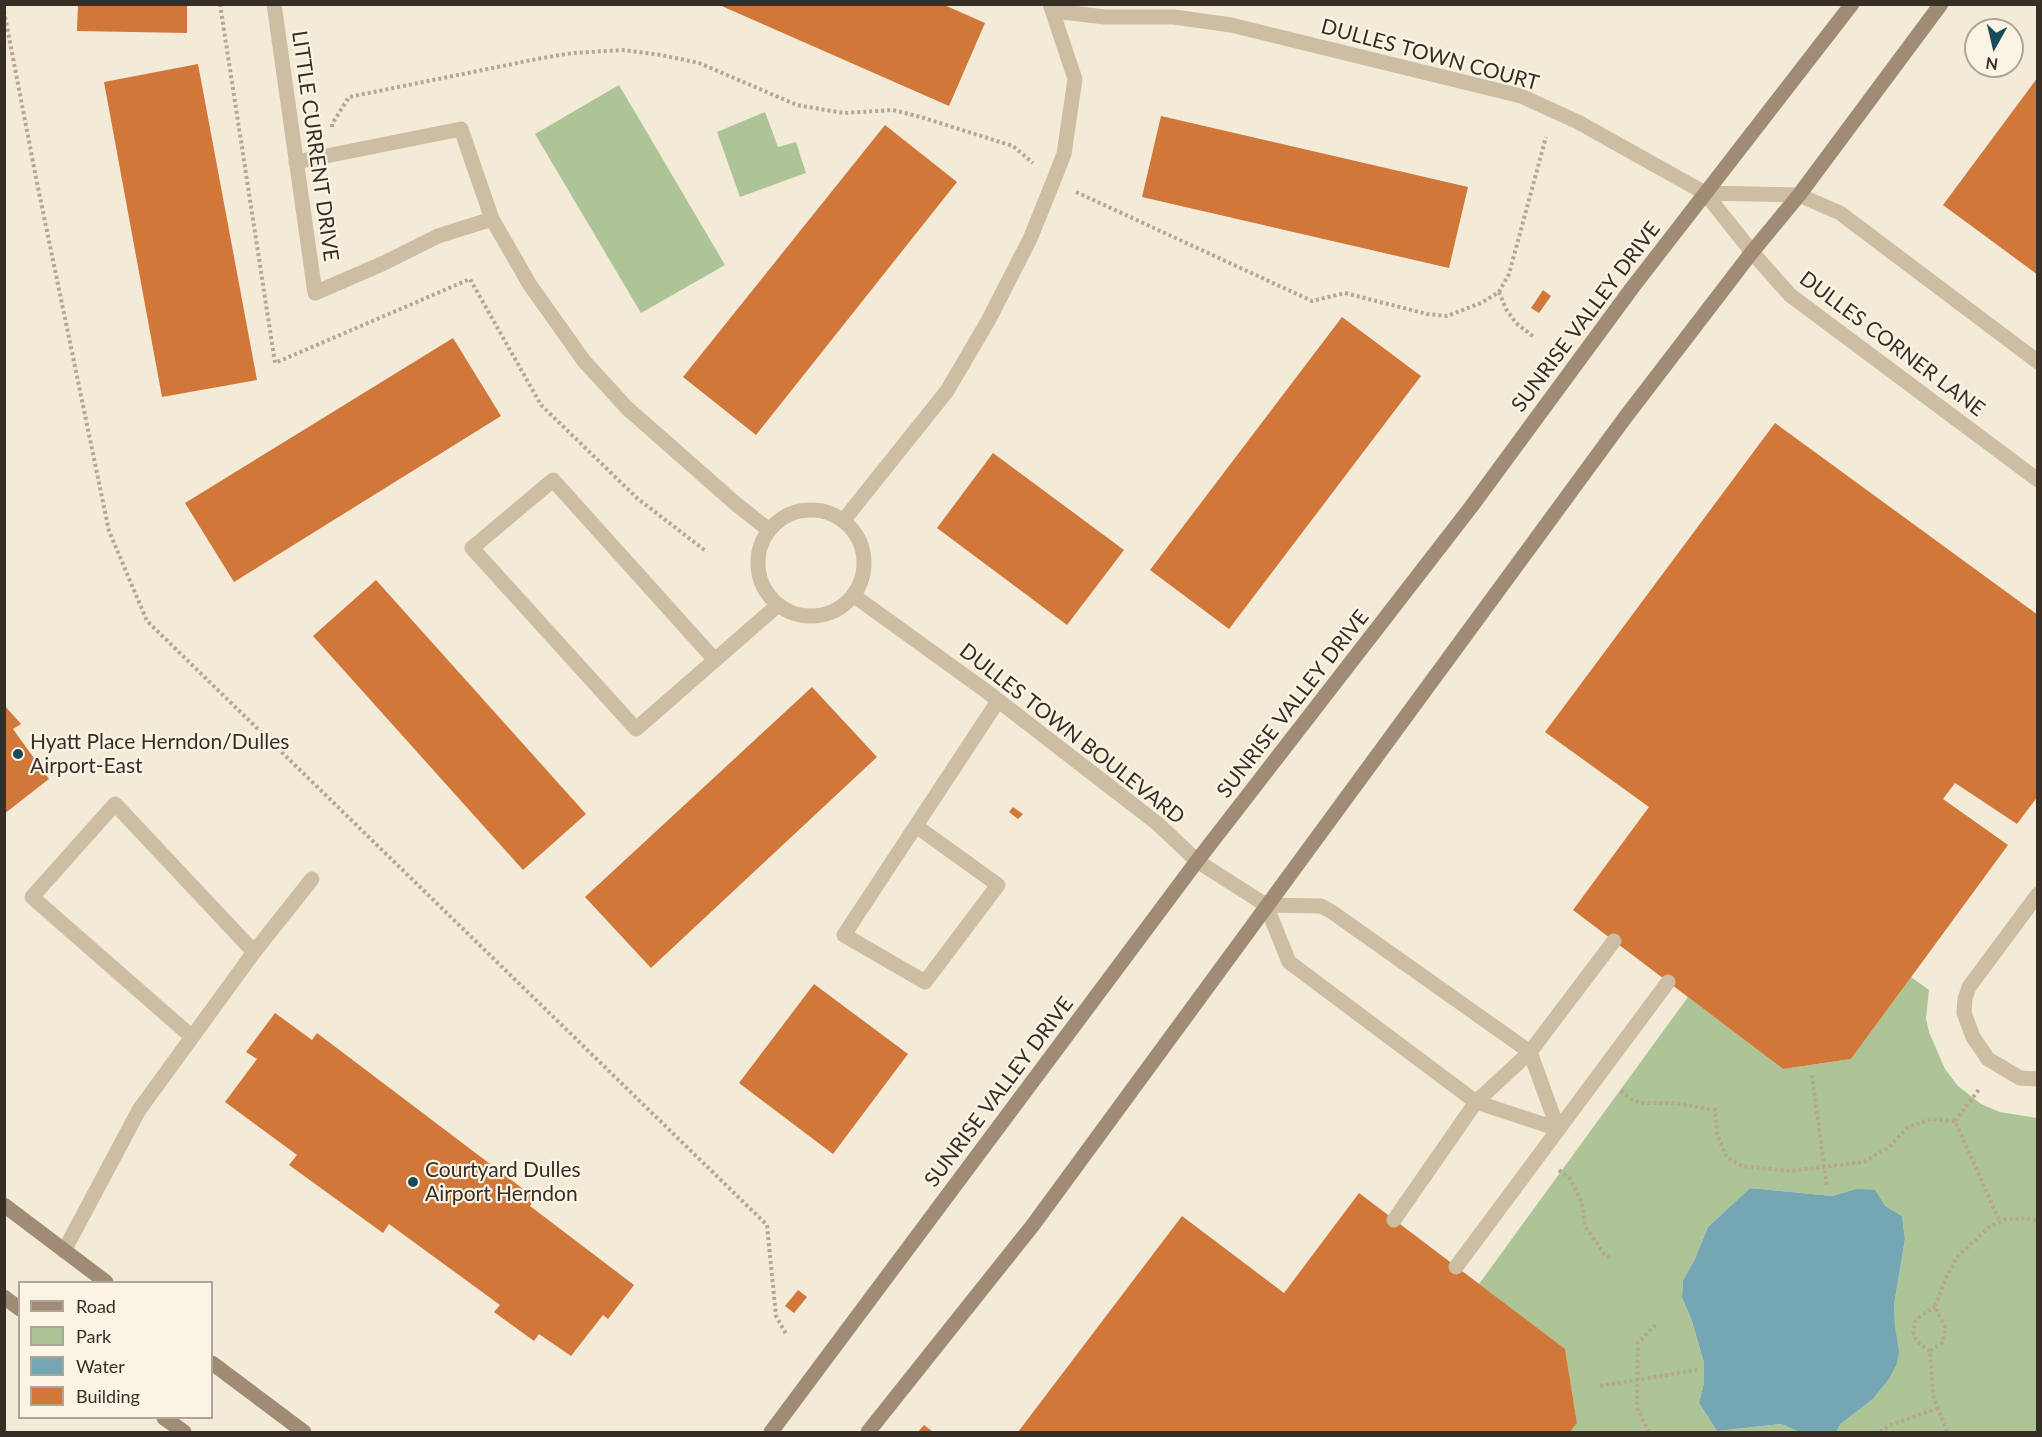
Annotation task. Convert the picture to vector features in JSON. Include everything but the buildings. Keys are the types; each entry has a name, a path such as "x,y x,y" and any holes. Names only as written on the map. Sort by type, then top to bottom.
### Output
{"main road":[{"name":"SUNRISE VALLEY DRIVE","path":"771,1432 1197,861 1471,507 1583,353 1852,4"},
{"path":"868,1432 1033,1225 1624,419 1752,252 1799,195 1941,4"},
{"path":"4,1205 104,1281"},
{"path":"4,1298 18,1308"},
{"path":"213,1364 304,1432"},
{"path":"764,1432 794,1401"},
{"path":"165,1419 184,1432"}],"street":[{"name":"LITTLE CURRENT DRIVE","path":"274,4 315,293 438,236 492,219"},
{"path":"843,521 946,391 988,321 1030,239 1064,154 1075,79 1052,8"},
{"name":"DULLES TOWN COURT","path":"1052,8 1105,17 1174,17 1231,26 1521,96 1578,122 1705,193"},
{"path":"296,162 461,129 492,219 530,285 584,361 627,408 769,530"},
{"path":"1705,193 1799,195 1839,213 2037,362"},
{"name":"DULLES CORNER LANE","path":"1705,193 1790,295 2037,480"},
{"path":"715,660 553,480 472,548 636,729 778,605"},
{"path":"813,510 829,513 843,521 855,533 862,548 864,564 860,581 853,595 840,607 826,614 809,615 793,612 778,605 767,592 760,577 758,561 761,545 769,530 781,519 796,512 813,510"},
{"name":"DULLES TOWN BOULEVARD","path":"853,595 999,701 1158,824 1197,861 1266,905"},
{"path":"916,826 998,885 925,982 844,935 916,826 999,701"},
{"path":"192,1037 32,897 115,804 254,952"},
{"path":"64,1251 139,1110 254,952 312,879"},
{"path":"2037,894 1969,987 1965,999 1965,1013 1973,1037 1988,1059 2020,1078 2037,1079"},
{"path":"1266,905 1321,906 1332,912 1530,1052 1558,1129 1476,1102 1289,962 1266,905"},
{"path":"1394,1220 1476,1102 1530,1052 1614,941"},
{"path":"1456,1267 1668,982"}],"path":[{"path":"220,4 276,363 470,279 542,405 637,498 708,552"},
{"path":"4,11 109,531 147,621 767,1225 776,1316 786,1334"},
{"path":"338,154 332,124 349,97 573,53 622,50 661,55 699,63 797,105 844,113 894,110 1013,146 1053,182 1312,302 1345,293 1427,314 1447,316 1481,303 1499,292 1509,274 1553,110"},
{"path":"1499,292 1506,309 1516,322 1535,338"},
{"path":"1600,1073 1631,1099 1640,1103 1674,1103 1715,1110 1716,1134 1727,1158 1742,1166 1791,1171 1864,1162 1888,1148 1908,1127 1932,1119 1955,1121"},
{"path":"1812,1075 1827,1188"},
{"path":"1955,1121 1980,1088"},
{"path":"1955,1121 2000,1222"},
{"path":"1539,1155 1570,1179 1582,1203 1585,1226 1604,1254 1610,1258"},
{"path":"1947,1432 1933,1395 1930,1352 1917,1342 1913,1332 1915,1322 1935,1306 1957,1257 1989,1227 2006,1219 2026,1218 2037,1221"},
{"path":"1930,1352 1942,1342 1946,1329 1935,1306"},
{"path":"1649,1432 1637,1408 1638,1343 1657,1323"},
{"path":"1600,1386 1697,1371"},
{"path":"1880,1432 1891,1425 1938,1408"}],"green space":[{"path":"619,85 725,265 641,313 535,134"},
{"path":"765,112 778,147 796,142 806,173 740,197 717,132"},
{"path":"1911,977 1929,990 1926,1018 1929,1032 1945,1069 1958,1086 1981,1104 2000,1112 2037,1118 2037,1432 1836,1432 1839,1424 1873,1399 1896,1366 1894,1305 1905,1239 1902,1216 1856,1189 1832,1196 1750,1188 1708,1227 1694,1261 1683,1280 1682,1299 1692,1321 1704,1363 1704,1383 1699,1403 1717,1431 1781,1424 1800,1432 1570,1432 1577,1423 1565,1350 1479,1284 1688,997 1783,1069 1851,1059"}],"water":[{"path":"1750,1188 1832,1196 1856,1189 1875,1190 1885,1206 1902,1216 1905,1239 1894,1305 1899,1352 1896,1366 1873,1399 1840,1424 1836,1432 1800,1432 1781,1424 1717,1431 1699,1403 1704,1383 1704,1363 1692,1321 1682,1298 1683,1280 1694,1261 1708,1227"}],"place":[{"name":"Hyatt Place Herndon/Dulles Airport-East","path":"18,754"},
{"name":"Courtyard Dulles Airport Herndon","path":"413,1182"}]}
